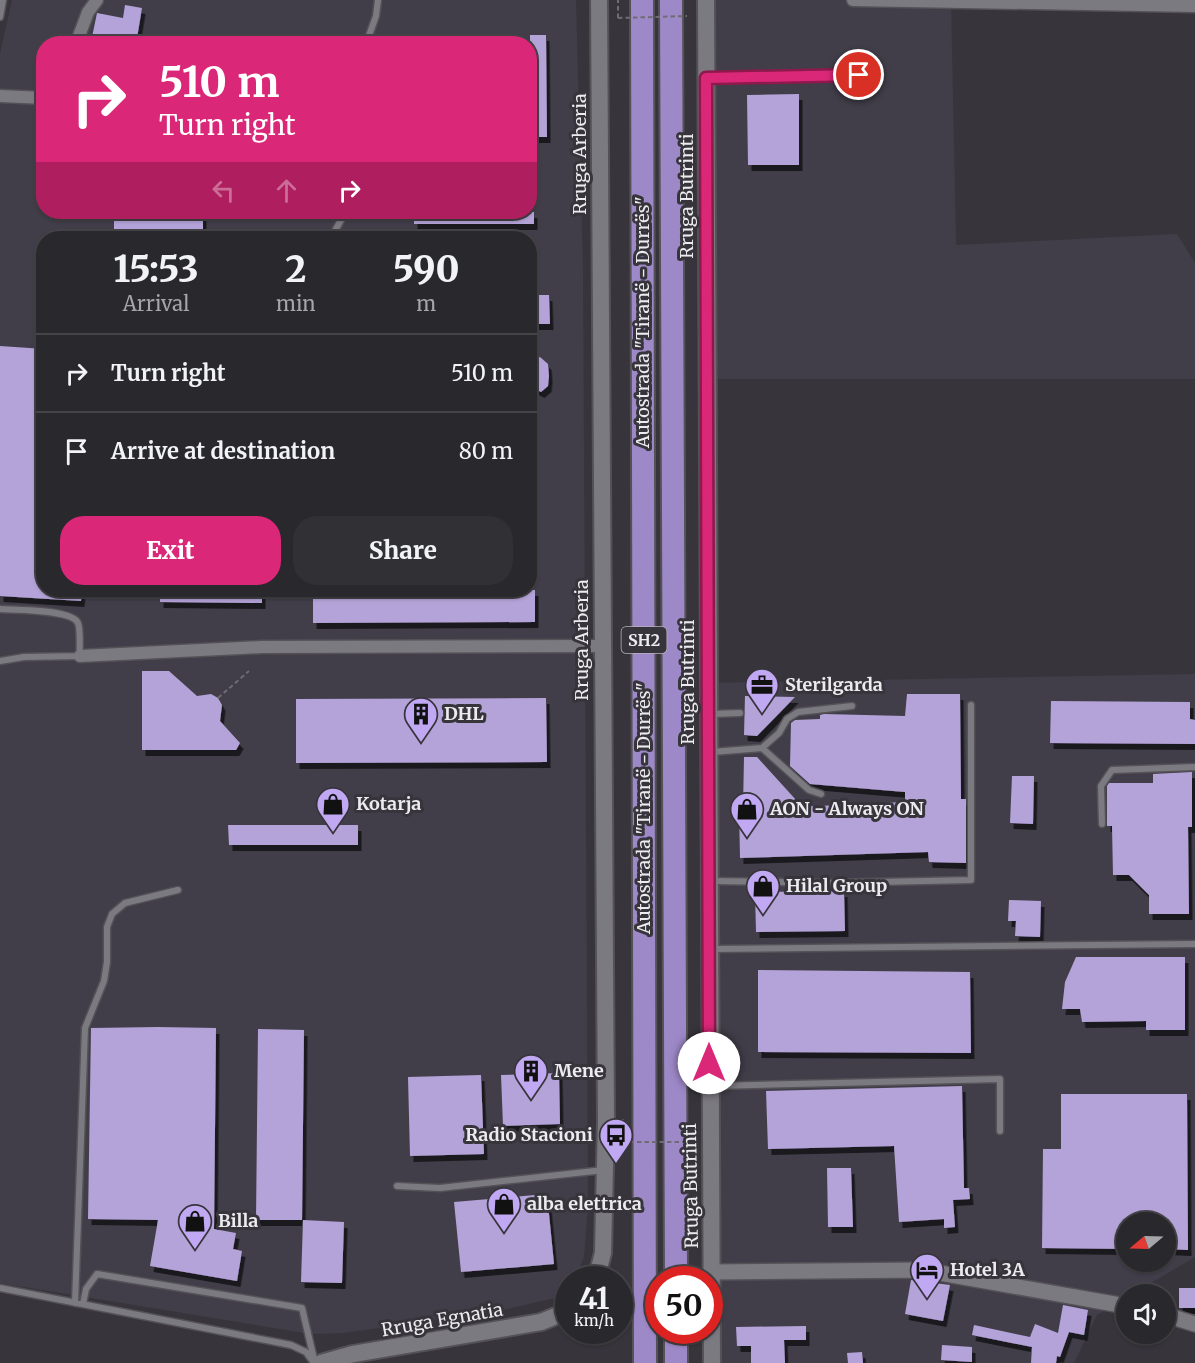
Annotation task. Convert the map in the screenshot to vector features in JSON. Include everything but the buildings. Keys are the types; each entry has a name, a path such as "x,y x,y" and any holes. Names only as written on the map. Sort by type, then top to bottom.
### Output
{"highway":[{"name":"Autostrada \"Tiranë - Durrës\"","path":"642,0 645,1363"},
{"name":"Autostrada \"Tiranë - Durrës\"","path":"671,0 676,1266"},
{"path":"676,1344 676,1363"}],"main road":[{"name":"Rruga Arberia","path":"599,0 605,1170 603,1253 600,1266"},
{"name":"Rruga Butrinti","path":"706,0 708,881 710,1086 716,1164 712,1266"},
{"name":"Rruga Egnatia","path":"321,1363 353,1354 541,1322 555,1316"},
{"name":"Rruga Butrinti","path":"712,1344 712,1363"}],"street":[{"path":"79,36 87,12 97,0"},
{"path":"853,0 1162,3 1195,6"},
{"path":"0,96 36,98"},
{"path":"80,656 262,647 602,646"},
{"path":"723,1272 877,1268 922,1270 1116,1304"},
{"path":"1176,1318 1195,1324"}],"lane":[{"path":"0,17 3,0"},
{"path":"369,36 376,16 378,0"},
{"path":"706,78 880,75"},
{"path":"0,609 62,614 72,617 78,623 80,656 24,657 0,661"},
{"path":"708,881 831,883 971,879 971,705"},
{"path":"708,753 762,748 779,733 787,720 798,712 852,706"},
{"path":"708,714 740,713"},
{"path":"762,748 809,790 821,794"},
{"path":"1102,824 1101,786 1112,770 1195,767"},
{"path":"75,1303 85,1028 104,981 107,962 107,927 112,915 125,903 178,890"},
{"path":"709,949 1195,944"},
{"path":"710,1086 1000,1079 1000,1131"},
{"path":"397,1186 440,1188 605,1170"},
{"path":"83,1304 86,1289 97,1274 303,1308 314,1363"},
{"path":"0,1288 291,1345 306,1352 314,1363"}],"path":[{"path":"618,0 618,18 687,16"},
{"path":"218,698 249,671"},
{"path":"623,1120 622,1142 691,1142"}],"shaded area":[{"path":"12,0 576,0 583,270 588,1206 584,1257 580,1266 555,1266 555,1298 494,1312 343,1333 310,1334 0,1283 0,54"},
{"path":"706,0 951,0 956,245 1177,234 1195,263 1195,379 707,379"},
{"path":"1195,674 1195,1257 1176,1268 1176,1212 1116,1212 1116,1272 1169,1272 1149,1284 1116,1284 1116,1304 1097,1315 1074,1363 712,1363 712,1344 723,1344 723,1266 711,1266 708,683"}],"place":[{"name":"Sterilgarda","path":"762,714"},
{"name":"DHL","path":"421,743"},
{"name":"Kotarja","path":"333,833"},
{"name":"AON - Always ON","path":"747,838"},
{"name":"Hilal Group","path":"763,915"},
{"name":"Mene","path":"531,1100"},
{"name":"Radio Stacioni","path":"616,1164"},
{"name":"alba elettrica","path":"504,1233"},
{"name":"Billa","path":"195,1250"},
{"name":"Hotel 3A","path":"927,1299"}],"route":[{"path":"709,1063 706,78 859,75"}]}
